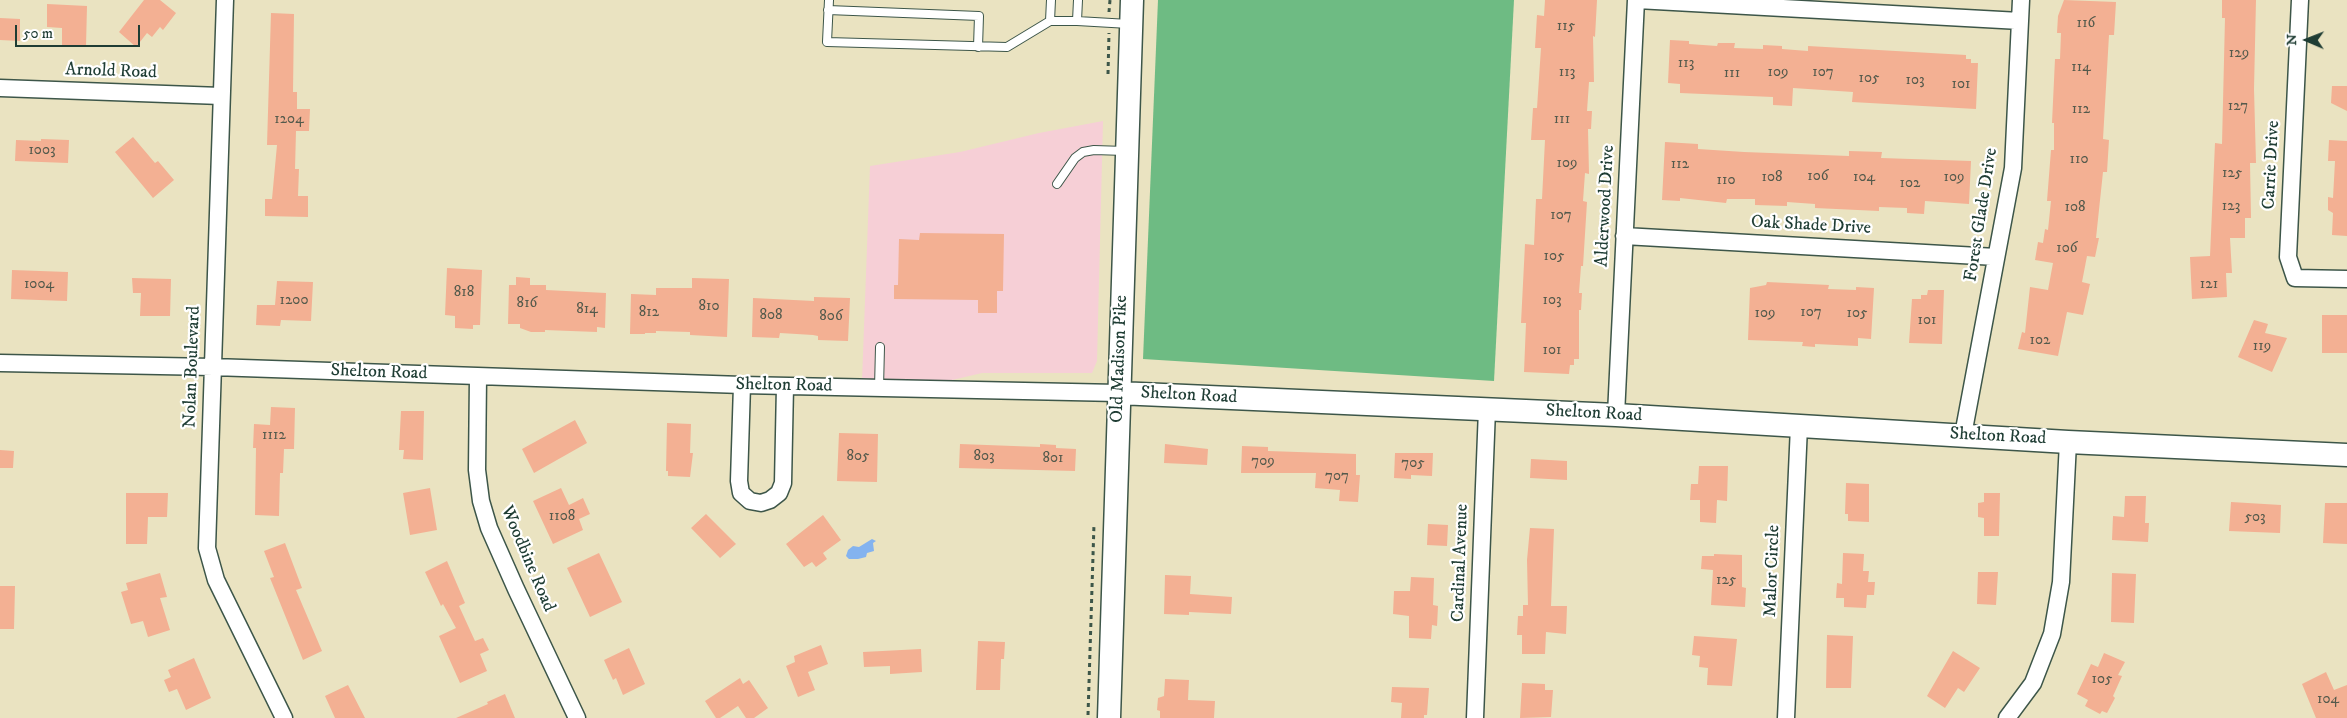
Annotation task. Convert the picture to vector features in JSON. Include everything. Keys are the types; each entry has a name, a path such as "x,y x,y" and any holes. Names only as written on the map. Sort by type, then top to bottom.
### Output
{"street":[{"name":"Nolan Boulevard","path":"225,0 207,548 216,580 284,718"},
{"name":"Old Madison Pike","path":"1110,718 1118,393 1132,0"},
{"path":"1636,0 2020,21"},
{"name":"Alderwood Drive","path":"1616,414 1636,0"},
{"name":"Forest Glade Drive","path":"1963,435 2013,168 2021,0"},
{"name":"Carrie Drive","path":"2300,0 2288,257 2294,278 2347,279"},
{"name":"Arnold Road","path":"0,88 221,96"},
{"name":"Oak Shade Drive","path":"1624,236 1996,257"},
{"name":"Shelton Road","path":"0,362 212,367 742,385 1118,393 1616,414 2068,442 2347,455"},
{"name":"Woodbine Road","path":"478,376 477,470 481,501 489,528 512,580 577,718"},
{"path":"742,385 738,481 741,493 750,501 761,503 770,500 779,493 783,483 786,386"},
{"name":"Cardinal Avenue","path":"1475,718 1487,409"},
{"name":"Malor Circle","path":"1786,718 1799,426"},
{"path":"2007,718 2033,683 2052,634 2060,582 2068,442"}],"lane":[{"path":"829,0 827,42 1007,47 1050,21 1131,24"},
{"path":"1050,21 1051,0"},
{"path":"1078,0 1078,21"},
{"path":"828,10 979,16 978,47"},
{"path":"1057,184 1074,158 1083,152 1094,150 1127,151"},
{"path":"879,388 880,347"}],"path":[{"path":"1088,718 1090,601"}],"shaded area":[{"path":"1103,121 1097,361 1092,373 982,373 948,381 862,381 870,166 960,152 1039,133"}],"green space":[{"path":"1158,0 1514,0 1494,381 1143,359"}],"water":[{"path":"872,539 876,541 873,543 874,551 867,553 866,557 849,559 846,556 848,550 853,546 859,547"}],"building":[{"path":"144,0 160,0 176,13 163,30 160,27 152,37 147,33 136,47 119,32"},
{"path":"1545,0 1597,0 1595,37 1593,36 1594,82 1589,82 1587,111 1592,111 1591,129 1588,129 1589,174 1585,173 1583,201 1587,202 1583,266 1581,266 1579,293 1582,293 1581,310 1579,310 1579,359 1574,359 1574,365 1570,365 1569,374 1524,372 1526,323 1521,323 1525,244 1534,245 1536,199 1542,199 1545,140 1531,140 1533,108 1537,108 1541,48 1535,48 1537,15 1544,16"},
{"path":"2064,0 2116,2 2114,35 2109,35 2103,139 2109,140 2107,172 2103,172 2096,238 2099,238 2095,257 2087,256 2082,282 2090,284 2083,315 2067,312 2058,356 2018,349 2022,332 2025,333 2030,287 2048,290 2053,263 2035,260 2038,242 2043,243 2045,229 2048,230 2051,201 2047,201 2051,150 2054,150 2054,123 2052,123 2055,59 2060,59 2061,33 2057,33 2058,16"},
{"path":"2222,0 2256,0 2254,89 2256,163 2250,163 2251,218 2245,218 2245,238 2230,238 2232,273 2226,273 2227,297 2192,299 2190,257 2210,256 2215,143 2222,144 2225,18 2222,18"},
{"path":"47,4 87,6 86,46 62,45 62,28 47,27"},
{"path":"271,13 294,14 293,92 297,92 297,109 310,109 309,131 296,131 295,169 299,169 298,196 308,196 308,217 265,216 265,199 272,199 277,145 267,145"},
{"path":"0,18 20,19 20,41 0,40"},
{"path":"1670,40 1689,41 1689,44 1717,46 1718,43 1735,43 1734,48 1763,49 1763,45 1782,46 1782,49 1808,51 1808,46 1966,55 1966,59 1971,59 1971,63 1978,63 1976,109 1852,102 1853,92 1793,88 1792,106 1773,105 1773,97 1680,93 1680,84 1668,83"},
{"path":"2332,86 2347,86 2347,111 2331,103"},
{"path":"133,137 155,163 158,161 174,180 153,198 115,152"},
{"path":"41,139 69,140 68,163 15,161 16,140 41,141"},
{"path":"2329,140 2347,141 2347,236 2332,235 2333,213 2328,210 2328,197 2333,198 2335,161 2328,161"},
{"path":"1665,142 1698,144 1698,149 1744,152 1849,156 1849,151 1882,152 1881,158 1971,161 1969,204 1925,201 1924,214 1907,213 1907,208 1879,207 1879,211 1815,208 1815,204 1787,202 1787,206 1755,205 1755,199 1727,199 1726,203 1680,198 1680,201 1662,200"},
{"path":"920,233 1004,234 1003,291 997,291 997,313 978,313 978,300 894,299 894,285 898,285 899,239 919,240"},
{"path":"447,268 482,270 480,325 473,325 473,329 455,328 455,316 445,315"},
{"path":"12,270 68,272 67,301 11,299"},
{"path":"516,277 530,278 530,285 546,285 546,290 606,293 605,328 597,327 597,332 545,330 545,332 531,332 520,328 520,324 508,324 509,285 516,285"},
{"path":"132,278 171,279 170,316 140,316 141,293 133,293"},
{"path":"692,278 729,279 727,337 690,335 690,332 656,331 656,333 630,334 631,294 656,295 656,288 692,288"},
{"path":"277,281 313,282 311,321 281,320 280,326 256,325 257,305 275,305"},
{"path":"1767,282 1829,285 1828,289 1856,290 1856,287 1874,288 1871,339 1858,338 1858,346 1815,344 1815,347 1802,346 1803,342 1748,340 1750,288 1766,285"},
{"path":"1928,290 1944,290 1942,344 1909,343 1912,299 1921,299 1921,295 1927,295"},
{"path":"814,297 850,298 848,341 818,340 818,336 813,335 780,333 779,338 752,337 753,298 814,301"},
{"path":"2322,315 2347,315 2347,353 2322,353"},
{"path":"2254,320 2268,324 2265,333 2287,338 2272,372 2238,357"},
{"path":"271,407 295,408 294,449 284,449 283,473 280,473 279,516 255,515 256,448 253,448 254,424 270,425"},
{"path":"401,411 424,411 423,460 403,459 404,450 399,450"},
{"path":"575,420 587,443 534,473 522,449"},
{"path":"667,423 691,424 690,453 693,453 690,477 668,476 668,471 666,471"},
{"path":"839,433 878,434 877,482 837,481"},
{"path":"960,444 1040,447 1040,444 1056,445 1056,448 1076,449 1075,471 959,468"},
{"path":"1165,444 1208,449 1207,465 1164,463"},
{"path":"1242,446 1268,447 1268,451 1356,454 1356,475 1360,475 1358,502 1339,501 1340,490 1315,488 1316,473 1241,473"},
{"path":"0,450 14,451 13,468 0,468"},
{"path":"1395,453 1433,453 1432,476 1411,475 1411,479 1394,478"},
{"path":"1531,459 1567,461 1567,480 1530,478"},
{"path":"1699,466 1728,466 1727,501 1717,500 1716,523 1700,522 1700,500 1690,500 1691,484 1698,484"},
{"path":"1846,483 1869,484 1869,522 1848,521 1848,514 1845,514"},
{"path":"430,488 437,530 410,535 403,493"},
{"path":"561,488 569,505 583,498 590,514 579,519 583,530 553,544 533,501"},
{"path":"126,493 168,493 167,517 148,517 147,544 126,544"},
{"path":"1984,493 2000,493 1999,536 1984,536 1984,518 1978,517 1978,503 1984,502"},
{"path":"2125,496 2146,496 2145,523 2149,523 2148,542 2112,540 2113,516 2124,517"},
{"path":"2231,502 2281,505 2280,533 2229,531"},
{"path":"2325,503 2347,503 2347,544 2323,543"},
{"path":"706,514 736,544 720,558 691,528"},
{"path":"823,515 841,540 823,553 827,559 816,567 812,562 804,567 786,544"},
{"path":"1428,524 1448,525 1447,546 1427,545"},
{"path":"1530,528 1554,529 1551,606 1567,606 1566,634 1546,632 1545,654 1522,654 1522,635 1517,635 1518,616 1523,616 1523,605 1528,605 1527,560"},
{"path":"285,543 302,588 296,590 322,651 303,660 270,578 274,577 264,551"},
{"path":"599,553 622,602 590,617 567,568"},
{"path":"1843,553 1864,554 1863,571 1869,571 1868,582 1875,582 1874,595 1867,595 1866,608 1844,607 1844,598 1836,598 1837,583 1842,584"},
{"path":"1714,554 1742,555 1742,587 1746,588 1745,607 1711,605 1713,570 1701,569 1702,556 1714,556"},
{"path":"447,561 465,603 459,606 475,641 483,638 489,650 480,654 487,671 460,683 439,636 456,628 443,604 441,606 425,572"},
{"path":"1978,572 1998,572 1996,605 1977,604"},
{"path":"160,573 167,597 160,598 170,630 148,637 143,621 131,624 121,592 128,590 126,583"},
{"path":"2112,573 2136,574 2134,623 2111,622"},
{"path":"1165,575 1191,576 1190,594 1232,597 1231,614 1189,612 1189,615 1164,614"},
{"path":"1411,577 1434,578 1433,605 1438,606 1437,626 1432,625 1431,639 1409,638 1409,616 1393,614 1394,591 1410,591"},
{"path":"0,586 15,586 14,629 0,629"},
{"path":"1827,635 1853,636 1851,688 1826,688"},
{"path":"1694,636 1737,639 1732,686 1707,685 1708,668 1699,667 1700,656 1692,655"},
{"path":"978,641 1005,642 1004,659 1001,659 1000,690 976,690"},
{"path":"821,645 828,664 808,672 815,690 798,697 786,666 795,662 794,656"},
{"path":"629,648 645,684 623,695 616,678 613,680 604,660"},
{"path":"921,649 922,672 890,674 890,666 864,667 863,652"},
{"path":"1953,651 1980,668 1964,692 1958,688 1945,708 1927,696"},
{"path":"2104,653 2125,662 2118,675 2122,676 2113,696 2115,698 2107,713 2102,711 2100,714 2085,706 2088,700 2077,694 2091,664 2098,667"},
{"path":"194,658 211,698 186,710 177,689 169,692 164,680 171,677 168,670"},
{"path":"2326,672 2334,690 2347,685 2347,718 2316,718 2302,684"},
{"path":"740,678 743,684 749,680 768,708 754,718 746,718 738,706 720,718 716,718 705,701"},
{"path":"1165,679 1189,680 1188,700 1215,701 1214,718 1160,718 1160,711 1157,710 1158,698 1164,696"},
{"path":"1522,683 1545,684 1545,690 1553,690 1551,717 1520,718"},
{"path":"348,685 365,718 335,718 325,696"},
{"path":"1392,687 1429,688 1427,715 1424,715 1424,718 1401,718 1402,703 1391,702"},
{"path":"505,694 515,718 456,718 488,704 487,702"}]}
